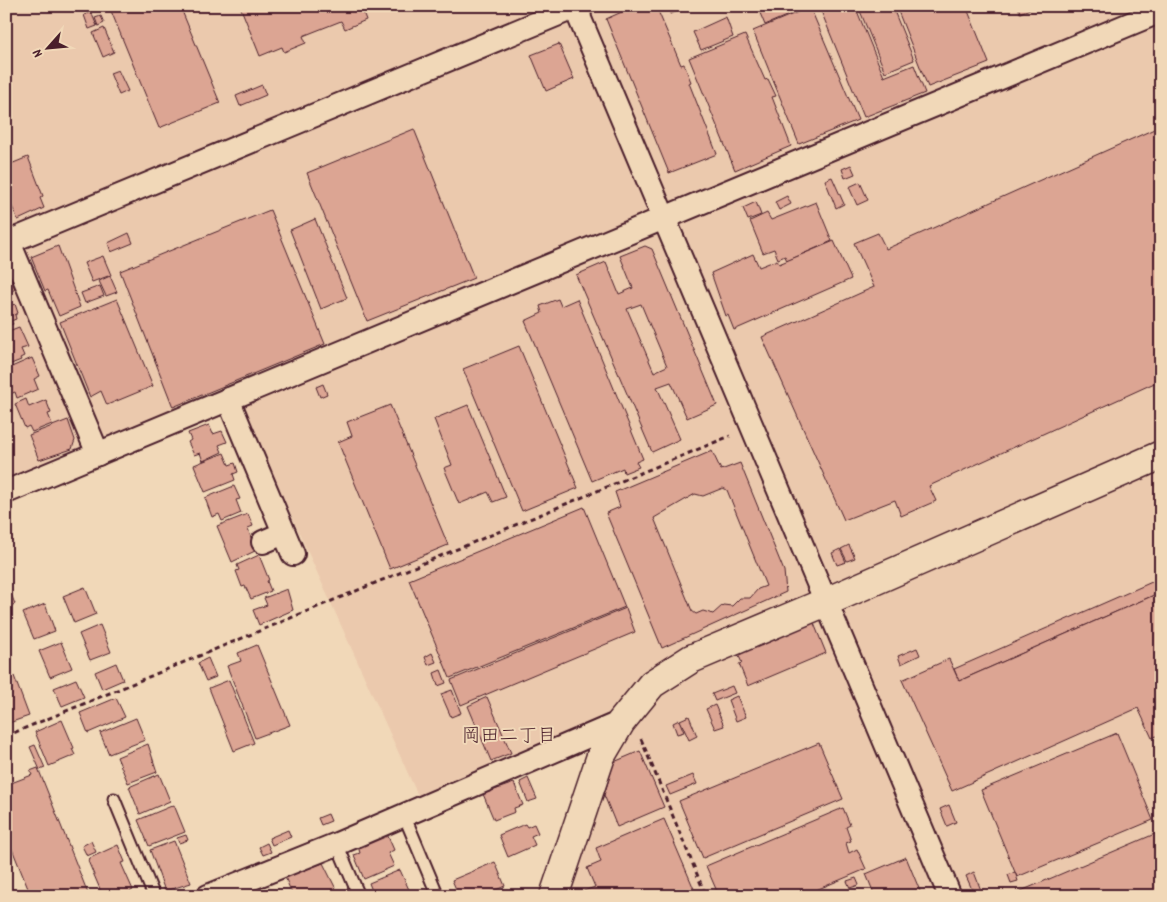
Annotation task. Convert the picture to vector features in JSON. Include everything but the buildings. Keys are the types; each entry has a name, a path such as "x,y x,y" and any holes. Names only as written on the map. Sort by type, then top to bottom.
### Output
{"street":[{"path":"98,454 8,243 579,6 580,19 950,896"},
{"path":"6,492 1161,12"},
{"path":"228,399 293,554"},
{"path":"554,896 601,756 625,717 652,684 690,658 826,602 1161,455"},
{"path":"263,542 284,533"},
{"path":"208,896 338,844 625,717"}],"lane":[{"path":"114,799 154,896"},
{"path":"404,815 438,896"},
{"path":"338,844 359,896"}],"path":[{"path":"6,736 752,427"},
{"path":"625,717 706,896"}],"shaded area":[{"path":"6,6 1161,6 1161,896 568,896 619,740 639,708 420,800 232,384 6,478"}],"district":[{"name":"岡田二丁目","path":"509,737"}]}
